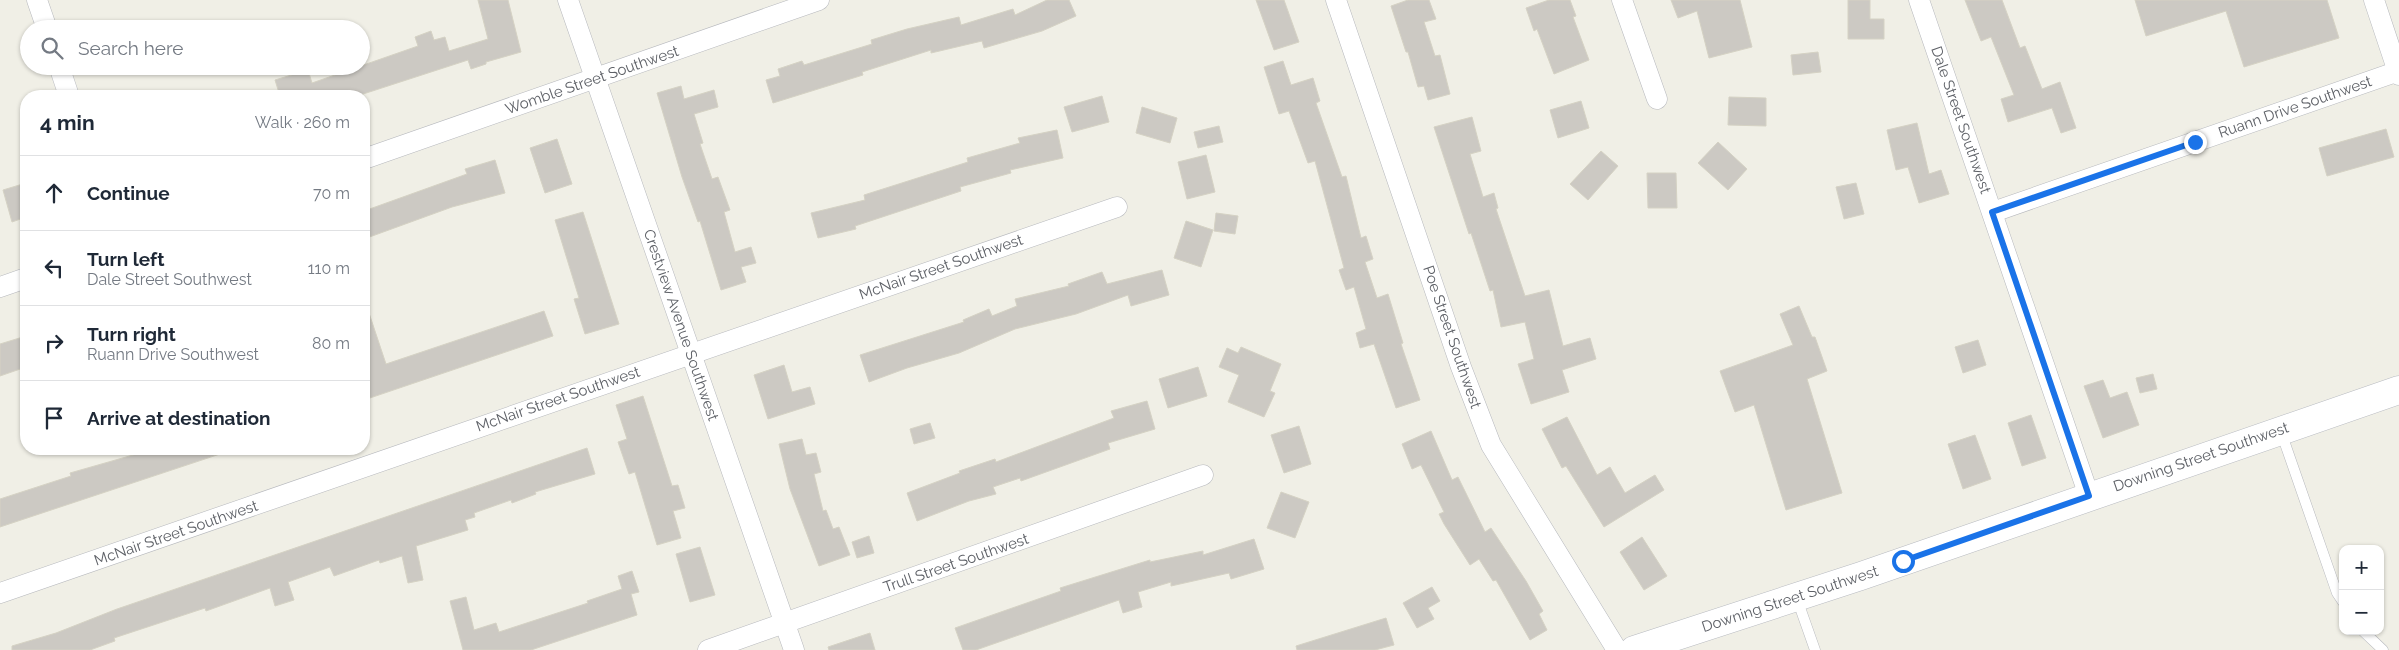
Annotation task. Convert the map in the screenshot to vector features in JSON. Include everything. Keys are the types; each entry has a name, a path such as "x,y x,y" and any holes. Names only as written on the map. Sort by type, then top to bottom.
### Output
{"street":[{"path":"37,0 43,20"},
{"name":"Crestview Avenue Southwest","path":"568,0 794,650"},
{"name":"Womble Street Southwest","path":"370,157 819,0"},
{"name":"Poe Street Southwest","path":"1336,0 1461,367 1491,445 1617,650"},
{"path":"1622,0 1657,99"},
{"name":"Dale Street Southwest","path":"1919,0 2089,496"},
{"path":"2374,0 2399,72"},
{"name":"Ruann Drive Southwest","path":"1992,212 2399,72"},
{"path":"62,75 68,90"},
{"name":"McNair Street Southwest","path":"0,593 1117,207"},
{"path":"0,287 20,280"},
{"name":"Downing Street Southwest","path":"1634,650 1796,597 2399,390"},
{"name":"Trull Street Southwest","path":"708,650 1204,475"}],"lane":[{"path":"2280,430 2339,596"},
{"path":"1796,597 1814,650"},
{"path":"2367,635 2383,650"}],"building":[{"path":"478,0 508,0 521,52 486,62 486,64 471,69 468,60 370,92 370,90 278,90 275,80 292,75 310,75 312,83 335,75 370,75 370,63 418,46 415,37 431,31 434,40 445,37 449,51 488,39"},
{"path":"1047,0 1069,0 1076,16 1042,31 984,48 982,41 931,53 931,50 862,72 863,75 773,103 766,80 780,76 778,69 802,61 804,65 872,44 871,40 907,29 959,17 961,25 1013,9 1015,15"},
{"path":"1256,0 1284,0 1299,42 1274,50"},
{"path":"1408,0 1429,0 1436,19 1424,22 1435,56 1440,55 1450,94 1428,100 1424,86 1418,87 1408,52 1406,52 1391,6"},
{"path":"1549,0 1570,0 1576,16 1573,17 1589,60 1554,74 1537,29 1534,31 1526,8"},
{"path":"1671,0 1740,0 1752,47 1709,58 1697,11 1678,18"},
{"path":"1848,0 1870,0 1870,19 1884,19 1884,39 1848,39"},
{"path":"1965,0 2002,0 2020,48 2025,46 2042,89 2060,82 2076,128 2061,133 2052,108 2008,122 2001,99 2014,95 1991,37 1981,41"},
{"path":"2135,0 2327,0 2339,38 2244,67 2226,11 2146,36"},
{"path":"1818,52 1821,72 1793,75 1791,55"},
{"path":"1283,61 1291,85 1313,78 1320,101 1316,103 1342,177 1346,176 1361,238 1366,236 1373,259 1365,262 1377,298 1388,294 1403,343 1401,344 1420,400 1396,408 1374,344 1360,348 1356,333 1366,329 1354,287 1346,290 1339,270 1344,268 1315,161 1308,163 1289,111 1279,114 1264,67"},
{"path":"681,86 684,99 714,90 718,107 694,114 703,143 700,144 712,179 718,177 730,210 724,212 735,252 751,247 756,263 741,267 746,282 721,290 700,221 698,222 682,177 657,93"},
{"path":"1102,96 1109,122 1072,132 1064,107"},
{"path":"1729,97 1766,98 1766,126 1728,125"},
{"path":"1581,101 1589,128 1558,138 1550,110"},
{"path":"1142,107 1177,118 1170,143 1136,133"},
{"path":"1472,117 1481,151 1470,154 1483,197 1494,193 1498,208 1496,209 1525,296 1549,290 1563,346 1590,338 1596,359 1562,370 1569,392 1531,404 1518,364 1534,359 1525,322 1501,327 1493,290 1490,291 1471,233 1469,234 1434,127"},
{"path":"1917,123 1929,174 1941,170 1949,194 1919,203 1908,167 1896,170 1887,130"},
{"path":"1219,126 1223,142 1198,148 1194,132"},
{"path":"2386,129 2394,157 2327,176 2319,148"},
{"path":"1057,130 1063,158 1010,170 1011,173 960,187 961,191 855,226 856,229 818,238 811,213 865,200 864,195 968,162 967,158 1020,143 1018,138"},
{"path":"557,139 572,184 545,193 530,148"},
{"path":"1718,142 1747,169 1728,190 1698,163"},
{"path":"1601,151 1618,166 1588,200 1570,184"},
{"path":"1206,155 1215,192 1187,199 1178,162"},
{"path":"495,160 505,193 452,207 370,237 370,209 467,174 465,169"},
{"path":"1647,173 1676,173 1677,208 1648,208"},
{"path":"1856,183 1864,214 1844,219 1836,187"},
{"path":"20,185 20,219 12,222 3,190"},
{"path":"583,212 619,324 585,334 574,299 579,298 555,220"},
{"path":"1216,213 1238,216 1235,234 1214,231"},
{"path":"1186,221 1213,230 1201,267 1174,258"},
{"path":"1162,270 1169,295 1131,306 1128,295 1076,314 1015,329 959,353 907,368 869,382 860,355 964,322 963,320 989,309 992,316 1017,306 1015,299 1069,286 1068,284 1102,272 1107,284"},
{"path":"1799,306 1812,337 1815,337 1827,371 1807,379 1842,493 1786,510 1754,405 1735,412 1720,371 1793,345 1780,314"},
{"path":"544,311 553,336 370,398 370,316 386,364"},
{"path":"20,338 20,369 0,376 0,344"},
{"path":"1978,340 1986,365 1963,373 1955,347"},
{"path":"1241,347 1281,364 1270,391 1275,393 1264,417 1228,402 1239,375 1219,367 1227,348 1238,353"},
{"path":"784,365 792,392 810,387 815,404 768,419 754,375"},
{"path":"1198,367 1207,396 1168,408 1159,379"},
{"path":"2153,374 2157,389 2140,393 2136,378"},
{"path":"2103,380 2110,398 2127,392 2139,425 2103,438 2084,386"},
{"path":"643,396 672,486 678,485 685,508 673,511 681,538 657,545 635,472 629,474 618,442 627,439 616,405"},
{"path":"1147,401 1155,429 1108,443 1110,449 1021,481 1020,478 993,487 996,494 969,501 917,521 907,493 960,473 959,471 995,459 996,462 1114,418 1111,411"},
{"path":"2031,415 2046,458 2022,466 2008,423"},
{"path":"1567,417 1597,475 1610,467 1625,493 1655,475 1664,490 1604,527 1566,466 1562,468 1542,429"},
{"path":"930,423 935,438 914,444 910,429"},
{"path":"1299,426 1311,464 1284,473 1271,435"},
{"path":"1431,431 1452,480 1458,477 1485,532 1491,528 1526,581 1543,611 1539,614 1547,630 1530,640 1496,580 1493,581 1479,559 1470,565 1444,524 1439,514 1444,512 1421,465 1412,469 1402,444"},
{"path":"1975,435 1991,479 1963,489 1948,444"},
{"path":"802,439 806,455 816,453 821,472 814,474 823,511 826,510 833,529 839,527 850,555 819,566 790,489 779,444"},
{"path":"587,448 595,474 535,492 536,494 512,503 511,500 474,513 475,517 465,520 468,530 416,546 423,580 408,583 402,556 380,563 379,560 334,576 330,567 288,582 294,600 275,606 270,588 206,611 205,608 114,638 115,641 90,650 12,650 12,646 56,633 117,609"},
{"path":"133,455 217,455 0,527 0,499 71,476 70,473"},
{"path":"1281,492 1309,502 1295,538 1267,528"},
{"path":"869,536 874,553 857,558 852,542"},
{"path":"1642,537 1667,576 1644,590 1620,552"},
{"path":"1254,539 1264,569 1231,579 1229,573 1171,586 1171,582 1138,592 1142,607 1123,613 1119,600 976,650 963,650 955,628 1061,591 1060,588 1150,560 1150,562 1203,551 1203,555"},
{"path":"700,547 715,595 690,602 676,554"},
{"path":"632,571 639,592 631,594 637,615 531,650 463,650 450,601 466,597 474,630 496,623 499,632 588,603 587,601 622,589 618,576"},
{"path":"1432,587 1440,601 1428,608 1434,619 1417,628 1403,603"},
{"path":"1386,618 1394,645 1375,650 1297,650 1296,646"},
{"path":"870,633 875,650 829,650 828,647"}],"route":[{"path":"1903,561 2089,496 1992,212 2195,142"}]}
